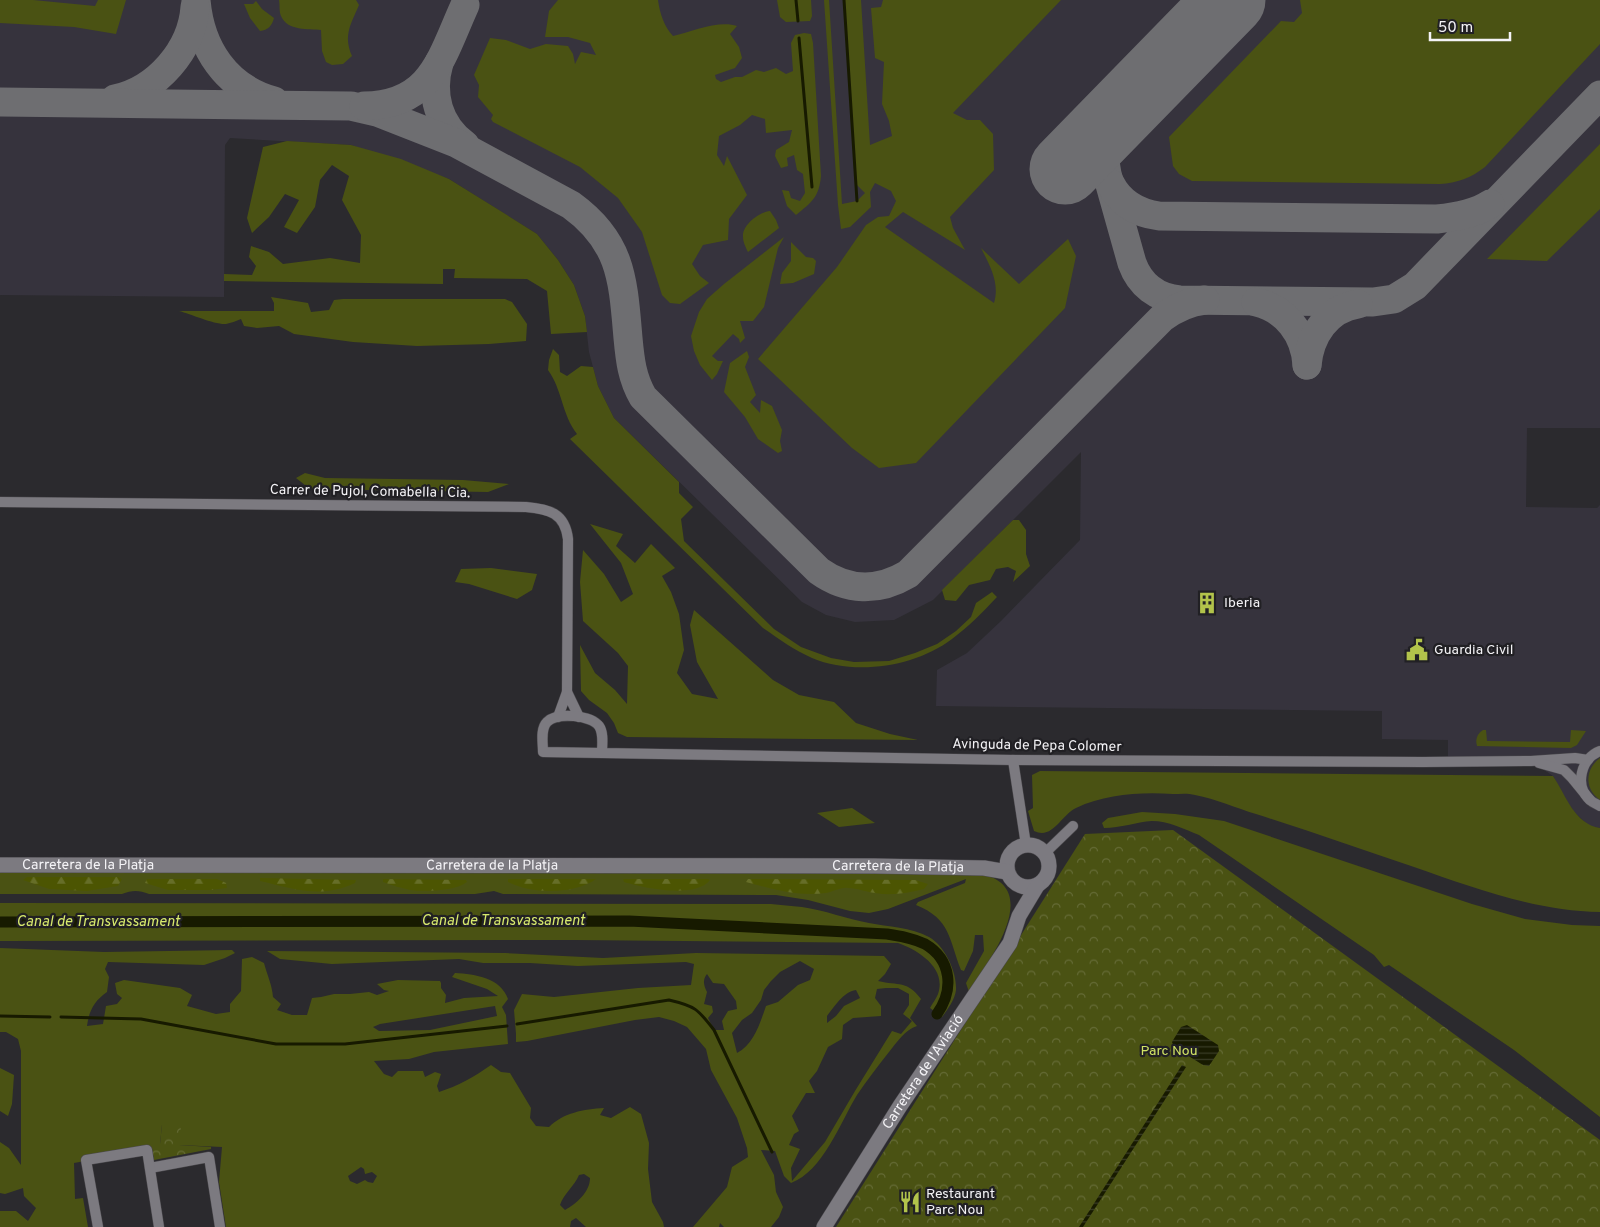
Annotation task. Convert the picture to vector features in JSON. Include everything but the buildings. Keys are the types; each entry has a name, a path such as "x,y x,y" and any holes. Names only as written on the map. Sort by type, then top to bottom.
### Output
{"street":[{"name":"Carrer de Pujol, Comabella i Cia.","path":"0,502 528,507 552,512 562,518 567,529 568,539 567,692 558,717 547,722 545,726 542,736 544,752"},
{"name":"Carrer de Pujol, Comabella i Cia.","path":"567,692 579,717"},
{"path":"558,717 589,718 599,725 602,732 602,753"},
{"path":"1590,800 1585,793 1581,774 1591,756 1600,751"},
{"name":"Avinguda de Pepa Colomer","path":"544,752 1014,760 1423,762 1531,761 1575,758 1588,760"},
{"path":"1014,760 1026,845"},
{"name":"Avinguda de Pepa Colomer","path":"1531,761 1564,770 1590,800 1600,806"},
{"path":"1045,853 1073,826"},
{"path":"1026,845 1039,848 1045,853 1050,864 1049,873 1043,882 1030,888 1022,887 1009,870 1013,852 1019,847 1026,845"},
{"name":"Carretera de la Platja","path":"0,866 984,868 1009,870"},
{"name":"Carretera de l'Aviació","path":"1009,870 1017,898 1019,916"},
{"name":"Carretera de l'Aviació","path":"824,1227 900,1106 1010,943 1019,916 1037,886"},
{"path":"98,1227 86,1160 146,1150 159,1227"},
{"path":"150,1168 209,1157 220,1227"}],"shaded area":[{"path":"0,0 1600,0 1600,428 1527,428 1526,507 1597,508 1600,505 1600,828 1590,827 1576,814 1553,776 1531,761 1448,762 1448,740 1382,739 1382,711 936,706 937,670 967,653 1080,540 1081,452 933,600 894,620 855,622 826,615 802,602 614,418 598,386 589,352 585,316 574,285 558,260 537,234 449,179 351,145 230,138 225,145 224,297 0,295"},
{"path":"1187,1025 1218,1045 1219,1051 1209,1066 1203,1065 1174,1047 1172,1042 1181,1027"},
{"path":"1182,1065 1186,1067 1083,1227 1079,1227"}],"green space":[{"path":"0,0 33,0 95,6 98,0 126,0 116,34 74,27 0,23"},
{"path":"279,0 356,0 359,5 348,36 349,49 352,56 343,64 332,65 326,62 322,51 321,30 293,27 288,24 280,14"},
{"path":"558,0 658,0 663,20 673,36 713,25 737,26 730,34 739,47 742,58 735,68 715,75 716,79 721,82 735,77 742,77 756,70 764,72 776,68 786,74 793,71 791,43 795,35 811,34 821,176 819,189 814,198 796,215 787,206 782,190 789,191 791,198 800,201 805,193 803,174 797,170 794,155 787,158 788,166 781,168 775,156 776,150 789,142 792,130 766,133 765,119 752,115 740,125 719,136 717,155 724,166 727,156 747,195 729,219 728,240 703,245 692,264 700,276 709,283 680,304 670,303 662,295 642,232 618,198 580,167 493,122 491,119 493,115 478,97 479,85 474,75 490,38 506,40 530,49 546,44 568,46 573,54 575,64 581,52 596,55 590,43 568,37 545,37 549,11"},
{"path":"777,0 811,0 812,16 810,21 786,22 780,17"},
{"path":"824,0 829,0 842,204 857,201 865,193 856,184 844,0 861,0 870,145 892,136 889,121 882,104 884,62 875,58 871,8 881,7 883,0 1061,0 953,113 967,120 980,120 993,134 994,170 950,217 953,228 965,250 903,212 885,227 994,303 996,296 995,282 991,268 981,248 1019,284 1068,239 1076,256 1065,308 916,463 879,468 852,448 758,359 837,267 866,225 878,217 889,216 896,201 891,191 875,183 870,192 871,207 850,227 841,229"},
{"path":"1300,0 1600,0 1600,44 1485,167 1469,177 1458,181 1440,184 1192,181 1179,174 1173,166 1169,137 1281,21 1294,22 1302,13"},
{"path":"256,1 262,9 274,18 265,30 260,31 250,18 244,4 253,4"},
{"path":"287,141 351,145 401,159 449,179 537,234 558,260 574,285 585,316 587,332 551,334 547,291 527,279 454,278 455,269 443,269 443,284 224,281 224,274 252,275 256,266 249,257 251,246 269,252 283,264 330,258 360,263 361,235 342,200 349,176 332,165 320,180 315,207 297,233 284,227 299,200 285,194 269,217 252,233 247,218 263,147"},
{"path":"1600,144 1600,209 1547,261 1487,259"},
{"path":"770,211 779,228 748,252 743,239 745,228 756,217"},
{"path":"784,237 778,248 764,307 753,321 740,321 745,338 740,343 739,339 733,334 712,356 718,361 723,361 712,380 700,365 694,351 691,336 699,312 707,299 724,284"},
{"path":"791,242 806,257 813,258 816,261 814,274 793,283 780,284 782,273 791,261"},
{"path":"271,297 308,303 311,312 329,310 334,300 343,299 505,299 512,302 527,324 526,341 417,346 353,342 294,334 279,326 257,328 244,326 241,319 228,324 221,324 179,311 274,311 274,303"},
{"path":"553,349 559,355 560,372 567,376 581,366 593,367 598,386 614,418 679,482 679,493 693,507 681,519 684,541 774,629 801,647 831,658 854,662 889,661 937,644 956,631 971,617 976,603 992,592 997,597 952,639 937,649 903,662 884,666 847,667 829,664 799,651 763,628 570,439 577,434 568,419 553,377 548,370"},
{"path":"747,351 749,357 745,367 756,395 750,402 760,413 761,400 772,406 782,430 780,441 782,451 778,453 758,439 745,417 724,392 730,363"},
{"path":"305,473 325,478 463,480 509,484 488,492 310,489 296,478"},
{"path":"1013,520 1019,520 1026,530 1026,554 1030,566 1013,582 1016,571 1008,567 996,569 990,580 969,585 956,601 945,600 942,590"},
{"path":"590,524 623,534 616,546 635,563 651,544 675,568 662,576 671,592 679,614 684,650 677,673 692,694 718,699 697,662 690,625 694,610 773,680 799,695 834,702 856,723 890,734 918,740 627,737 618,733 607,713 589,700 581,691 580,645 595,673 615,690 627,704 628,666 618,653 583,621 580,582 583,550 604,574 621,602 633,594 621,563"},
{"path":"491,568 537,574 532,590 517,599 469,584 455,582 461,569"},
{"path":"1483,730 1486,730 1487,741 1570,742 1571,730 1586,731 1577,745 1571,748 1477,746 1477,737"},
{"path":"1600,758 1600,800 1591,790 1588,779 1591,768"},
{"path":"1040,771 1553,776 1577,815 1591,825 1600,828 1600,912 1552,908 1506,897 1192,794 1123,795 1087,803 1071,811 1052,830 1041,833 1034,831 1028,811 1033,808 1032,775"},
{"path":"852,808 875,823 839,827 817,813"},
{"path":"1142,812 1175,814 1224,821 1472,904 1525,919 1572,925 1600,926 1600,1117 1514,1050 1389,965 1384,967 1374,955 1199,835 1158,821 1104,828 1102,823 1108,818"},
{"name":"Parc Nou","path":"1173,830 1600,1140 1600,1227 836,1227 1085,834"},
{"path":"0,872 977,873 998,880 1008,892 1011,907 1007,925 999,943 969,992 966,983 984,951 983,935 975,935 973,951 964,971 961,970 951,940 942,924 936,917 916,905 918,902 965,883 966,879 888,909 869,913 850,911 808,900 776,895 503,894 494,891 475,894 149,894 136,891 122,894 0,894"},
{"path":"27,877 118,877 122,879 118,886 87,891 49,889 23,880"},
{"path":"260,878 356,880 355,883 343,888 319,892 284,887 260,881"},
{"path":"147,879 217,879 226,883 227,888 168,890 145,883"},
{"path":"383,879 466,880 467,882 448,889 423,891 396,886 383,882"},
{"path":"508,879 596,879 576,888 540,891 517,886 508,882"},
{"path":"623,879 710,880 703,886 682,891 643,887 624,882"},
{"path":"748,879 915,880 928,884 924,889 900,894 881,894 845,888 826,893 806,894 786,892 746,882"},
{"path":"0,903 771,904 810,908 861,921 907,929 929,937 935,941 949,960 956,983 956,990 953,1000 942,1017 930,1008 938,994 940,985 935,968 922,955 898,943 574,940 0,941"},
{"path":"0,948 104,952 232,950 235,953 204,965 108,962 105,969 109,977 107,992 93,1007 87,1026 103,1024 106,1006 117,1004 122,998 117,994 115,983 124,980 180,988 192,995 187,1006 216,1014 230,1012 230,1004 241,991 242,959 252,957 264,963 273,997 281,1004 277,1010 292,1015 307,1015 312,998 334,994 369,992 377,995 389,991 384,990 377,984 398,980 440,981 441,988 446,995 445,1003 464,998 498,996 487,989 452,977 455,973 479,976 500,986 508,999 502,1007 506,1015 508,1044 434,1052 409,1059 374,1061 384,1074 392,1077 398,1071 423,1071 425,1077 435,1072 441,1074 437,1086 439,1092 466,1081 491,1065 501,1072 510,1073 531,1108 530,1118 536,1126 549,1127 567,1115 604,1108 600,1115 611,1118 630,1107 641,1114 649,1143 648,1169 652,1202 664,1227 586,1227 576,1218 571,1221 570,1227 226,1227 219,1182 222,1147 179,1145 162,1125 160,1144 152,1149 74,1163 75,1199 83,1198 88,1227 0,1227 0,1211 16,1211 28,1221 36,1208 24,1196 23,1188 5,1194 0,1193 0,1142 9,1148 21,1165 21,1051 18,1039 6,1032 0,1032","holes":["495,1006 497,1016 430,1030 379,1031 373,1027 380,1024","361,1167 364,1169 365,1174 372,1172 377,1176 373,1183 365,1180 357,1184 350,1181 348,1176","584,1174 590,1178 588,1188 578,1201 565,1210 560,1205 579,1175"]},
{"path":"267,951 505,953 603,958 696,953 884,956 891,964 878,981 907,986 921,999 910,1018 917,1026 901,1037 869,1078 857,1095 830,1145 812,1168 802,1177 791,1183 784,1176 775,1151 761,1150 774,1175 776,1192 783,1207 779,1217 771,1227 724,1227 720,1223 719,1227 693,1227 727,1187 732,1167 748,1157 737,1118 711,1070 706,1049 687,1027 659,1017 516,1042 514,1010 522,994 554,997 638,988 691,985 694,964 686,962 578,966 483,963 459,959 332,964 280,959","holes":["800,961 814,969 810,980 798,985 778,1002 766,1006 752,1039 737,1053 732,1033 742,1020 752,1013 761,1000 764,990 780,972","707,974 713,983 724,984 736,1001 737,1009 728,1011 722,1021 724,1030 714,1030 708,1018 713,1012 712,1006 704,1004 707,992 704,978","898,988 909,994 909,1005 903,1014 912,1021 901,1034 892,1031 825,1142 792,1181 791,1168 800,1149 789,1145 794,1134 799,1131 792,1116 806,1093 815,1093 809,1081 817,1071 828,1047 842,1039 843,1025 853,1018 881,1016 881,1006 875,998 877,989","856,990 860,998 844,1006 827,1023 827,1016 843,996"]},
{"path":"0,1068 14,1075 12,1104 8,1116 0,1111"},
{"path":"162,1125 181,1127 179,1145 211,1147 211,1149 154,1160 151,1143 160,1144"}],"waterway":[{"path":"796,0 798,21"},
{"path":"844,0 857,201"},
{"path":"799,38 812,187"},
{"name":"Canal de Transvassament","path":"0,922 629,921 887,934 906,937 925,944 941,958 948,976 948,986 937,1014"},
{"path":"517,1024 669,1000 695,1009 714,1030 772,1152"},
{"path":"0,1016 50,1017"},
{"path":"61,1017 141,1019 276,1044 345,1044 507,1026"}],"taxiway":[{"path":"196,0 203,34 218,64 242,86 257,95 274,101"},
{"path":"364,106 387,104 405,97 420,88 440,60 465,5"},
{"path":"115,99 145,87 170,66 187,38 195,7"},
{"path":"439,63 435,86 438,108 448,128 465,145"},
{"path":"1141,92 1112,125 1106,135 1103,150 1107,174 1132,263 1135,271 1150,289 1172,299 1180,300 1373,302 1394,299 1415,286 1600,95"},
{"path":"0,102 351,106 377,112 456,143 571,205 601,233 617,264 624,298 632,369 643,397 819,571 830,578 863,587 885,584 908,574 1162,318 1182,306 1205,300"},
{"path":"1110,183 1119,196 1130,206 1136,210 1159,216 1437,219 1471,213 1490,204"},
{"path":"1256,302 1276,310 1292,324 1302,343 1307,365"},
{"path":"1307,365 1312,344 1322,325 1337,311 1358,304"}],"runway":[{"path":"1065,169 1230,0"}],"place":[{"name":"Iberia","path":"1207,603"},
{"name":"Guardia Civil","path":"1417,650"},
{"name":"Restaurant Parc Nou","path":"910,1202"}]}
